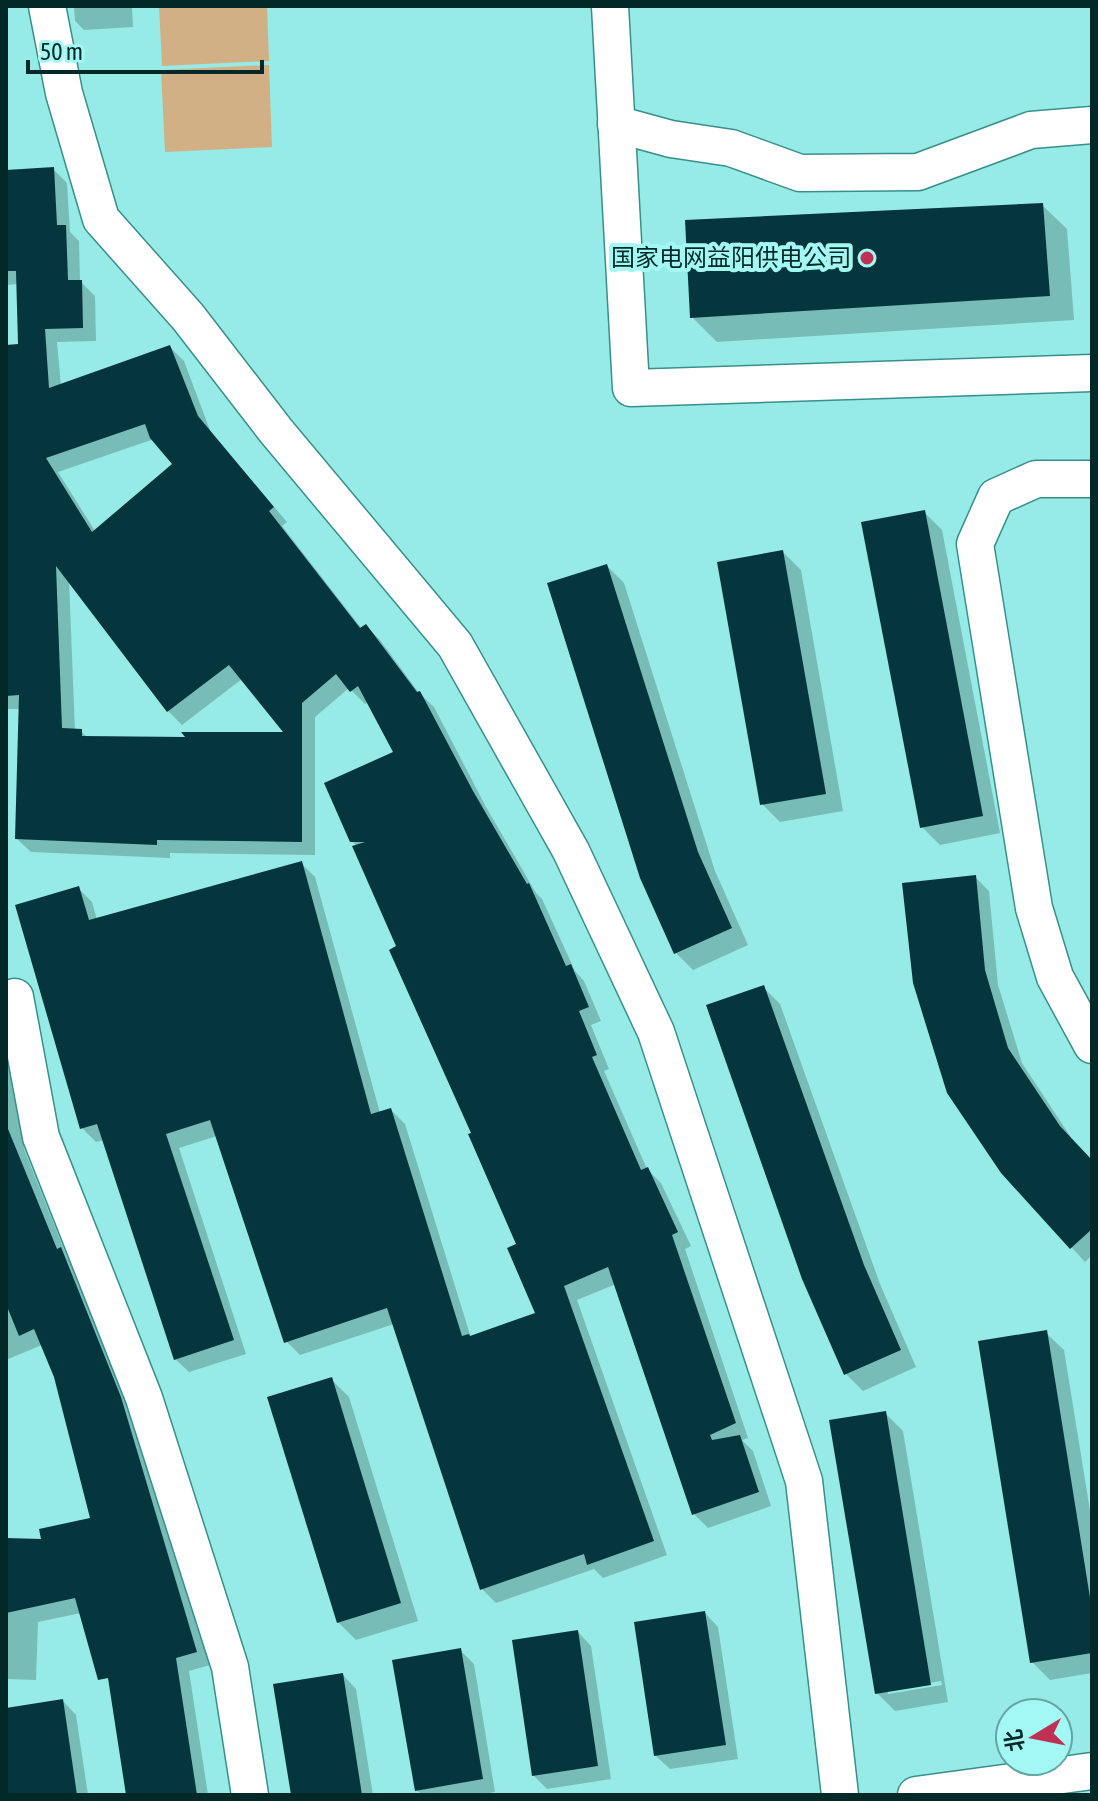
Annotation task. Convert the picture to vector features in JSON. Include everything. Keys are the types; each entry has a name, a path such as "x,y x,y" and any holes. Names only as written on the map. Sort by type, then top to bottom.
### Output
{"street":[{"path":"47,6 64,93 101,219 188,317 276,431 455,645 571,851 656,1032 804,1481 840,1795"},
{"path":"610,6 631,388 1092,373"},
{"path":"616,124 671,139 731,148 800,173 918,172 1031,130 1092,125"},
{"path":"1092,479 1036,479 996,497 975,544 1034,908 1055,977 1092,1045"},
{"path":"15,997 41,1137 144,1398 230,1667 250,1795"},
{"path":"916,1795 1092,1771"}],"shaded area":[{"path":"159,6 267,6 269,61 162,66"},
{"path":"269,65 272,147 165,152 161,70"}],"building":[{"path":"54,167 57,225 66,225 68,280 82,280 83,328 45,329 49,388 170,345 198,416 274,507 269,511 360,628 366,624 417,692 420,691 473,791 529,883 566,966 571,964 589,1007 579,1011 597,1055 592,1057 641,1170 648,1167 678,1232 672,1235 736,1423 710,1435 712,1440 740,1435 759,1492 692,1515 608,1267 564,1286 654,1541 587,1565 584,1554 480,1590 387,1308 284,1343 210,1120 166,1134 234,1340 174,1360 97,1124 80,1129 15,905 79,886 89,920 302,861 371,1114 391,1108 462,1336 470,1336 535,1313 507,1248 516,1244 468,1134 471,1133 389,950 396,946 352,846 365,842 350,842 324,783 393,752 358,686 350,692 336,674 302,703 302,842 157,840 157,845 15,839 19,695 6,696 6,345 18,344 16,271 6,271 6,170","holes":["145,424 150,438 172,464 92,532 46,458","56,566 167,712 229,665 283,732 181,732 185,737 82,736 82,729 62,728"]},
{"name":"国家电网益阳供电公司","path":"1043,203 1050,296 690,318 685,220"},
{"path":"925,510 983,816 920,828 861,522"},
{"path":"783,550 826,794 760,805 717,562"},
{"path":"607,564 698,852 732,928 674,954 640,878 547,583"},
{"path":"976,875 985,970 1008,1048 1060,1126 1092,1160 1092,1229 1070,1249 1001,1173 947,1093 913,983 902,883"},
{"path":"764,985 864,1265 901,1350 844,1375 802,1279 706,1005"},
{"path":"6,1124 57,1249 61,1247 121,1397 197,1652 176,1658 197,1795 126,1795 108,1678 98,1680 75,1598 6,1613 6,1538 41,1539 39,1529 90,1518 54,1377 34,1329 19,1336 6,1304"},
{"path":"1047,1330 1092,1610 1092,1653 1030,1663 978,1341"},
{"path":"332,1377 401,1603 337,1623 267,1397"},
{"path":"886,1411 931,1685 875,1694 829,1420"},
{"path":"705,1611 726,1745 654,1756 634,1622"},
{"path":"578,1630 598,1766 532,1776 512,1640"},
{"path":"461,1648 483,1779 415,1791 392,1660"},
{"path":"343,1673 362,1795 291,1795 273,1684"},
{"path":"63,1699 77,1795 6,1795 6,1708"}],"place":[{"name":"国家电网益阳供电公司","path":"867,258"}]}
